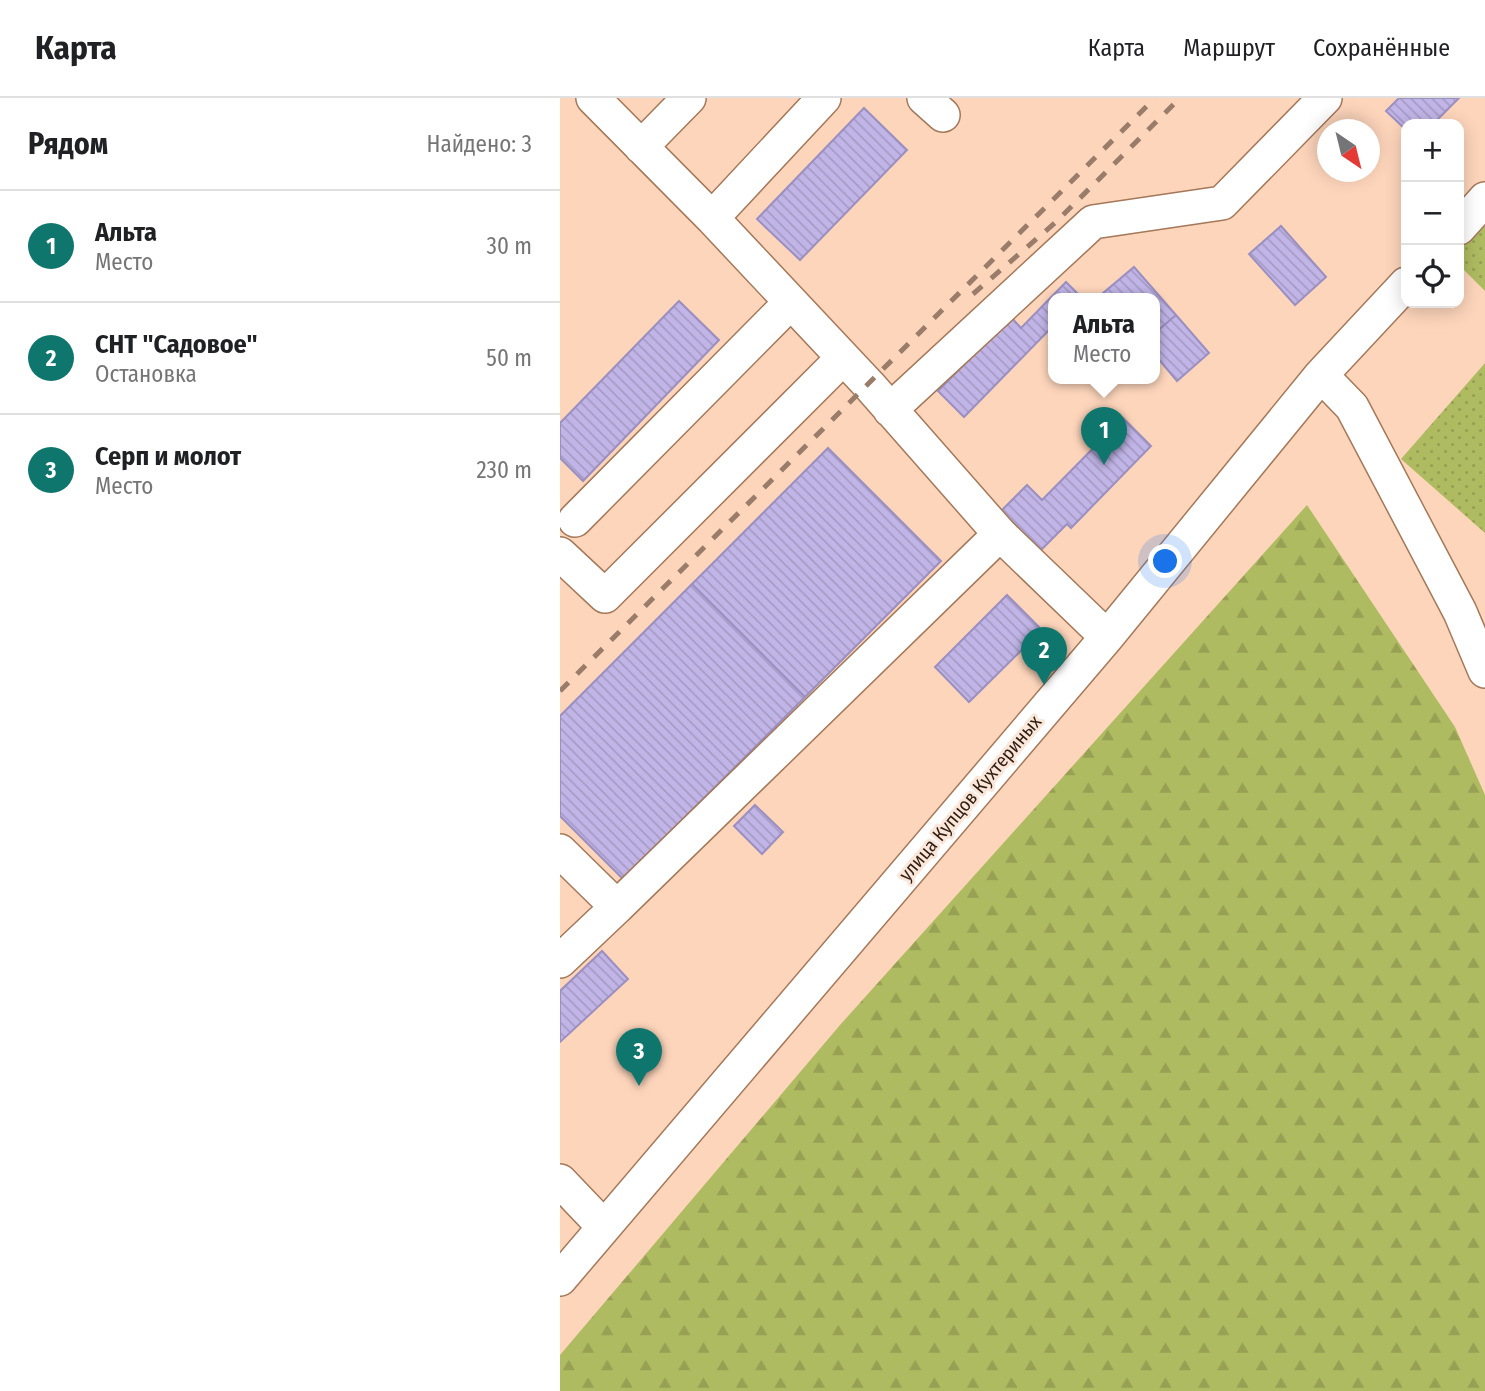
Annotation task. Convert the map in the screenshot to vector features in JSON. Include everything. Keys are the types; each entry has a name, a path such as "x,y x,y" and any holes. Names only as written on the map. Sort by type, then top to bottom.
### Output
{"street":[{"path":"593,98 791,302 1000,534 1107,637"},
{"path":"641,147 689,98"},
{"path":"712,218 824,98"},
{"path":"891,410 1093,222 1222,203 1325,98"},
{"path":"1464,223 1485,200"},
{"name":"улица Купцов Кухтериных","path":"560,1279 1107,637 1321,375 1401,289"},
{"path":"575,520 791,302"},
{"path":"560,554 605,596 843,358"},
{"path":"1321,375 1352,407 1473,608 1485,671"},
{"path":"560,961 1000,534"},
{"path":"560,851 617,907"},
{"path":"560,1181 604,1227"}],"green space":[{"path":"1485,219 1485,291 1464,270 1464,242"},
{"path":"1485,363 1485,533 1401,459"},
{"path":"1307,505 1455,727 1485,795 1485,1391 560,1391 560,1355 840,1025"}],"building":[{"path":"1399,98 1459,98 1438,119 1401,119 1401,125 1386,111"},
{"path":"864,108 907,150 800,260 757,219"},
{"path":"1281,226 1326,277 1295,305 1249,254"},
{"path":"1134,267 1157,293 1103,293"},
{"path":"1066,282 1077,293 1055,293"},
{"path":"1160,297 1176,315 1160,329"},
{"path":"1048,300 1048,331 964,417 938,391 1011,317 1021,328"},
{"path":"679,301 719,340 583,481 560,458 560,423"},
{"path":"1176,315 1209,353 1177,381 1160,361 1160,329"},
{"path":"1123,418 1151,446 1071,528 1067,524 1041,550 1001,511 1027,485 1042,500"},
{"path":"828,448 941,561 805,697 692,584"},
{"path":"692,584 805,697 623,879 560,816 560,716"},
{"path":"1007,595 1042,630 969,702 935,667"},
{"path":"755,805 783,832 762,854 734,826"},
{"path":"602,951 628,979 560,1042 560,991"}],"railway":[{"path":"560,691 1155,98"},
{"path":"973,294 1056,222 1180,98"}],"place":[{"name":"Альта","path":"1104,465"},
{"name":"СНТ \"Садовое\"","path":"1044,685"},
{"name":"Серп и молот","path":"639,1086"}]}
